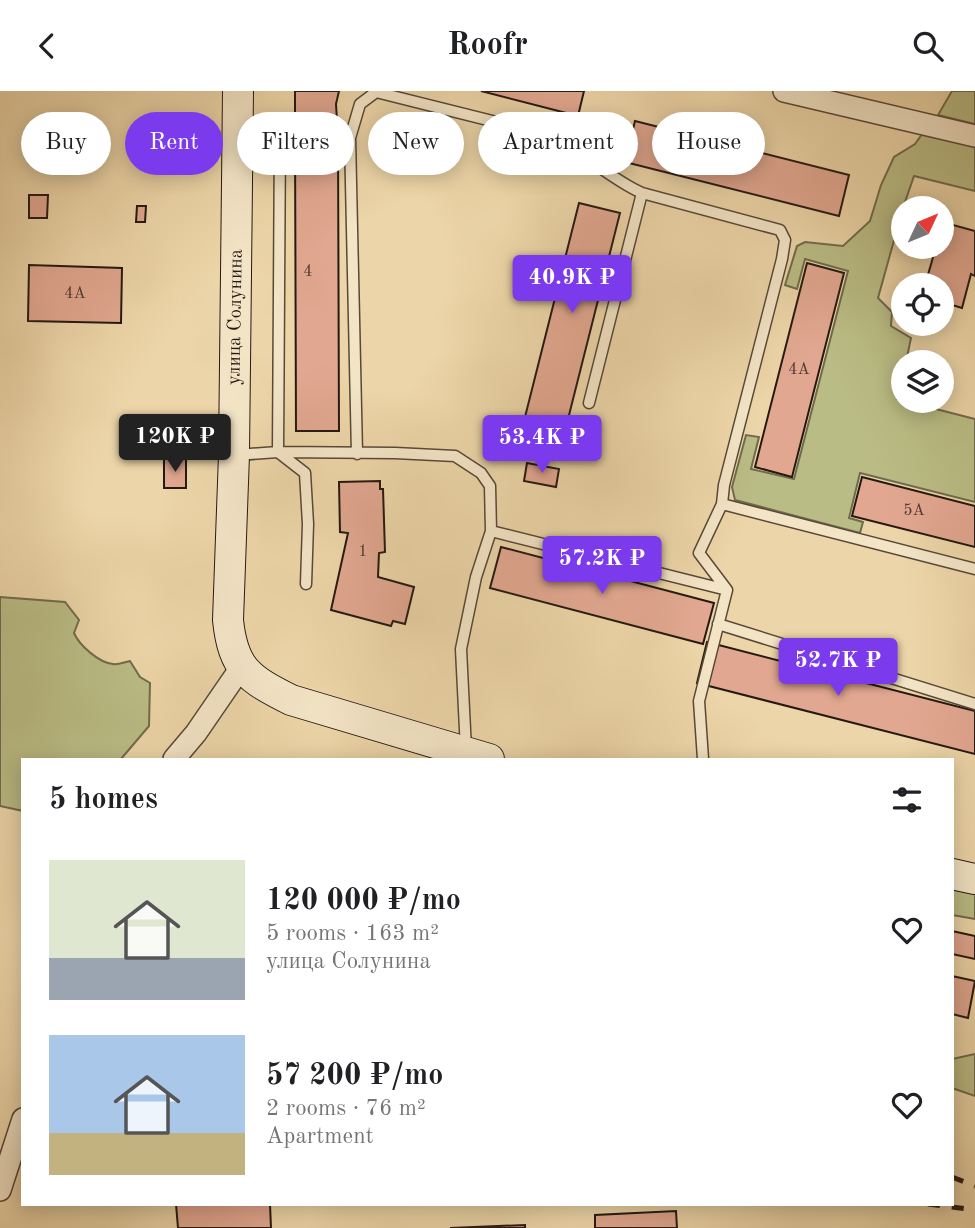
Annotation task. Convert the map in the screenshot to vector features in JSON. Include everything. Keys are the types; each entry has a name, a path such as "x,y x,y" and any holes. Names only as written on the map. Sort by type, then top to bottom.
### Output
{"street":[{"name":"улица Солунина","path":"239,91 239,112"},
{"path":"784,91 975,137"},
{"name":"улица Солунина","path":"238,175 234,455 228,620 231,647 242,666"},
{"path":"175,758 242,666 261,684 291,700 478,757"},
{"path":"954,874 975,879"},
{"path":"0,1190 21,1125"}],"lane":[{"path":"354,124 360,104 376,92 548,135 565,143 620,183 642,193 780,230 785,240 782,259 724,485 722,504 699,553 727,590"},
{"path":"278,452 280,175"},
{"path":"351,175 357,454"},
{"path":"589,403 642,193"},
{"path":"278,452 305,473 308,524 306,584"},
{"path":"234,455 278,452 395,453 455,457 481,473 490,486 491,531 476,577 461,649 478,757"},
{"path":"722,504 975,569"},
{"path":"491,531 727,590"},
{"path":"703,758 699,701 727,590"},
{"path":"718,624 975,704"}],"green space":[{"path":"952,91 975,91 975,124 938,115"},
{"path":"925,130 975,137 975,191 914,176 907,196 891,196 891,251 878,298 891,311 891,336 911,338 908,350 891,350 891,413 952,413 975,419 975,502 860,473 849,518 863,522 860,533 735,500 732,487 746,435 759,437 751,469 794,479 848,271 805,259 797,289 785,285 797,246 805,242 843,246 870,221 881,185 894,157 915,144"},
{"path":"0,597 65,602 79,620 74,633 85,648 108,663 130,661 140,677 150,683 149,726 122,758 21,758 21,811 0,806"},
{"path":"954,883 975,888 975,919 954,915"},
{"path":"975,1054 975,1096 954,1089 954,1059"}],"building":[{"path":"295,91 339,91 336,112 295,112"},
{"path":"481,91 584,91 579,112 562,112"},
{"path":"638,122 652,125 652,169 638,165"},
{"path":"765,154 849,175 839,216 677,175 765,175"},
{"path":"295,175 338,175 339,431 296,431"},
{"path":"29,195 48,195 47,218 29,218"},
{"path":"579,203 620,213 566,427 525,417"},
{"path":"137,206 146,206 145,222 136,222"},
{"path":"954,225 975,231 975,276 971,274 962,308 954,306 954,273 928,273 933,259 954,259"},
{"path":"807,263 844,273 792,477 755,467"},
{"path":"29,265 122,268 121,323 28,321"},
{"path":"164,459 186,459 186,488 164,488"},
{"path":"527,463 559,469 556,487 524,481"},
{"path":"862,477 975,506 975,547 852,516"},
{"path":"380,481 380,489 383,489 385,552 379,553 378,577 414,587 405,624 393,621 391,626 331,610 348,533 340,532 339,482"},
{"path":"501,547 714,603 703,644 490,588"},
{"path":"707,642 975,711 975,754 697,683"},
{"path":"954,931 975,936 975,959 954,954"},
{"path":"954,976 975,981 968,1018 954,1014"},
{"path":"176,1206 270,1206 271,1228 178,1228"},
{"path":"676,1211 677,1228 595,1228 595,1215"},
{"path":"525,1225 525,1228 450,1228"}],"railway":[{"path":"954,1178 975,1186"},
{"path":"944,1206 975,1210"}]}
